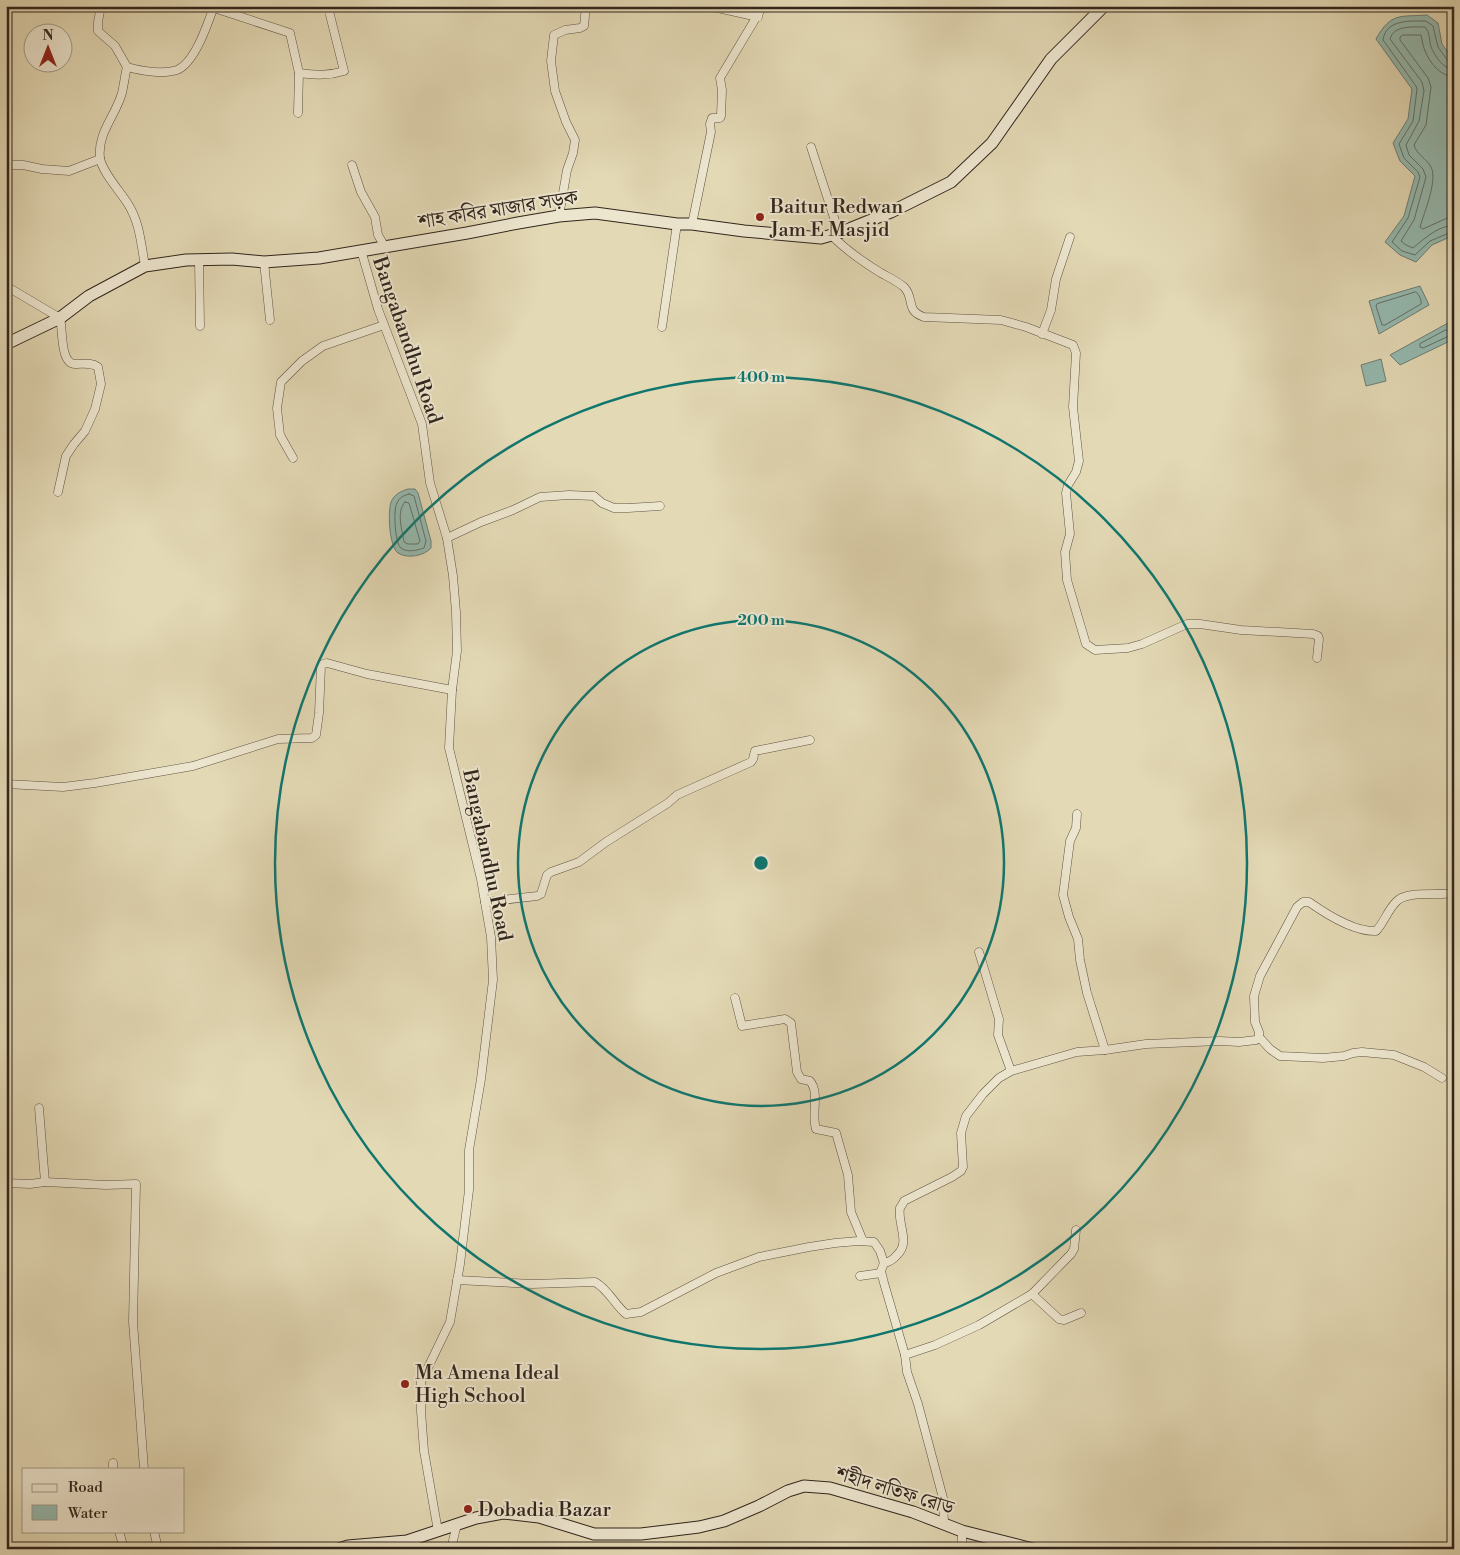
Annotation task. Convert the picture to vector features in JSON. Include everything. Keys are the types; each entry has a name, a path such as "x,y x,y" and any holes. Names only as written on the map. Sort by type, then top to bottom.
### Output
{"street":[{"path":"101,6 98,31 114,46 127,66 122,93 100,142 100,159 110,179 128,204 138,225 145,266"},
{"path":"560,216 567,170 576,140 566,122 555,91 551,61 554,35 565,30 584,26 586,6"},
{"path":"709,6 758,17"},
{"path":"692,224 711,132 710,124 712,118 720,118 721,116 722,90 720,78 763,6"},
{"name":"শাহ কবির মাজার সড়ক","path":"6,344 60,318 89,296 145,266 186,260 232,259 264,262 319,258 560,216 595,213 676,224 692,224 821,238 835,234 891,212 952,182 992,143 1051,59 1104,6"},
{"path":"127,66 164,72 179,69 192,58 214,7 290,33 299,73 298,113"},
{"path":"299,73 317,76 344,72 330,15"},
{"path":"811,147 835,234 842,246 902,286 907,291 912,309 917,315 924,317 1001,320 1026,327 1073,345 1076,353 1073,407 1078,461 1076,472 1068,485 1066,493 1070,534 1065,552 1067,580 1086,644 1095,650 1128,648 1142,644 1187,624 1200,624 1241,630 1313,634 1318,636 1319,639 1317,658"},
{"path":"6,164 69,171 100,159"},
{"path":"352,165 361,192 375,217 378,235 385,247"},
{"path":"662,327 676,224"},
{"path":"1042,334 1051,310 1056,279 1070,237"},
{"name":"Bangabandhu Road","path":"361,250 384,325 422,424 430,483 447,538 453,576 457,651 452,690 449,748 481,879 491,937 493,980 481,1079 469,1150 469,1190 457,1280 450,1322 421,1382 424,1451 438,1531"},
{"path":"198,260 200,326"},
{"path":"264,262 270,320"},
{"path":"6,286 60,318 65,355 68,361 72,364 86,363 94,364 98,367 101,384 95,409 85,431 66,456 58,492"},
{"path":"293,458 280,435 277,408 281,382 302,361 323,346 384,325"},
{"path":"447,538 540,497 594,496 602,503 614,508 660,506"},
{"path":"6,784 63,787 95,783 194,766 278,739 312,738 316,735 319,713 320,666 323,664 452,690"},
{"path":"485,902 542,894 547,875 551,872 579,862 606,842 668,803 677,795 751,762 755,751 810,740"},
{"path":"1077,814 1076,828 1070,841 1064,895 1069,917 1078,940 1087,993 1105,1050"},
{"path":"1442,1078 1424,1067 1394,1055 1362,1052 1323,1058 1280,1056 1270,1049 1259,1037 1255,1022 1254,996 1260,976 1298,906 1303,902 1309,902 1319,910 1347,924 1369,931 1376,931 1397,900 1404,896 1454,893"},
{"path":"979,952 999,1020 998,1035 1011,1071"},
{"path":"735,998 742,1026 785,1019 791,1023 798,1072 801,1079 810,1080 814,1085 814,1119 816,1129 836,1133 848,1175 851,1212 863,1241"},
{"path":"884,1263 889,1262 900,1253 902,1248 904,1239 900,1209 904,1201 961,1172 961,1133 966,1116 983,1094 999,1078 1011,1071 1077,1052 1146,1044 1239,1042 1256,1040 1259,1037"},
{"path":"39,1108 45,1182"},
{"path":"6,1183 136,1184 133,1322 144,1468"},
{"path":"905,1355 935,1345 979,1325 1032,1294 1071,1254 1074,1249 1076,1230"},
{"path":"457,1280 532,1284 594,1282 603,1287 626,1314 641,1312 716,1273 758,1257 809,1246 863,1241 874,1242 880,1251 884,1263 881,1274 905,1355 907,1372 918,1404 943,1498 944,1524"},
{"path":"860,1276 881,1274"},
{"path":"1032,1294 1059,1320 1064,1320 1080,1313"},
{"name":"শহীদ লতিফ রোড","path":"339,1549 348,1546 407,1541 476,1518 503,1513 539,1517 594,1534 641,1534 699,1527 724,1521 788,1491 804,1486 830,1488 913,1512 962,1531 1033,1549"},
{"path":"452,1549 457,1524"},
{"path":"962,1531 962,1549"},
{"path":"119,1532 124,1549"},
{"path":"154,1532 158,1549"}],"water":[{"path":"1427,15 1438,23 1442,44 1454,61 1454,235 1432,245 1416,262 1400,255 1385,242 1404,216 1415,176 1400,161 1393,143 1408,119 1412,89 1376,39 1386,24 1392,20 1403,16"},
{"path":"1420,286 1429,305 1379,334 1369,301"},
{"path":"1448,323 1454,329 1454,339 1400,365 1390,355"},
{"path":"1381,359 1386,381 1366,386 1361,365"},
{"path":"408,489 415,489 418,493 431,541 431,548 420,555 406,556 398,553 391,536 390,504 397,494"}],"place":[{"name":"Baitur Redwan Jam E Masjid","path":"760,217"},
{"name":"Ma Amena Ideal High School","path":"405,1384"},
{"name":"Dobadia Bazar","path":"468,1509"}]}
